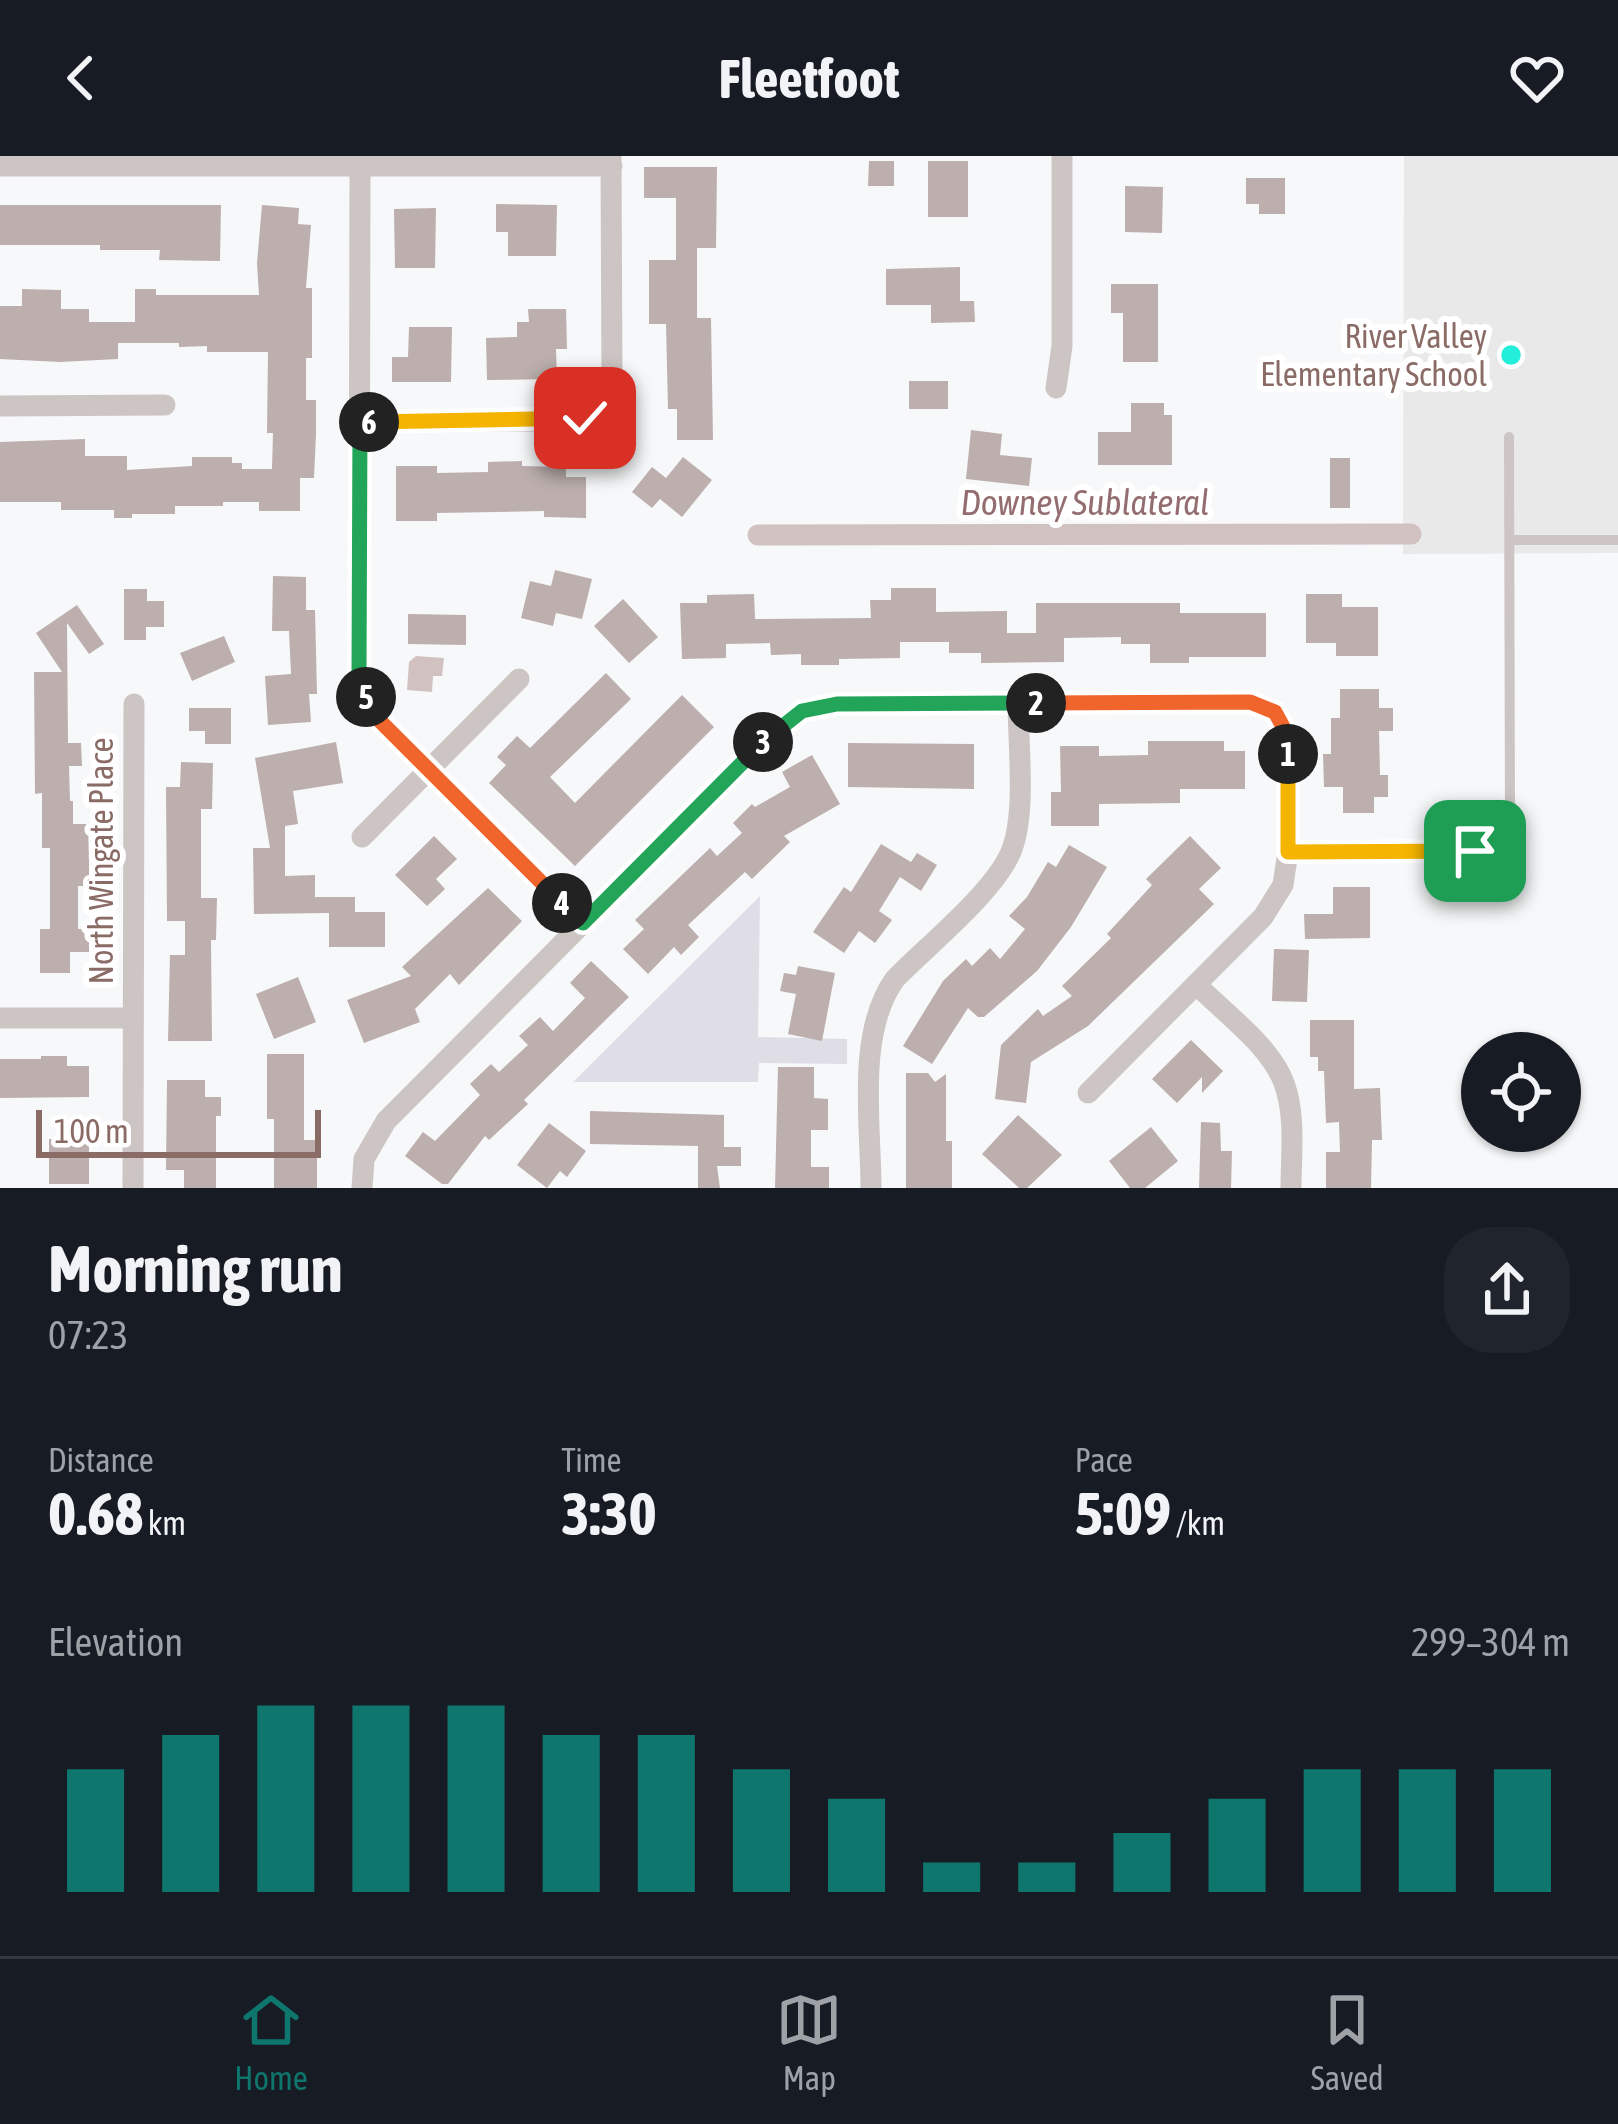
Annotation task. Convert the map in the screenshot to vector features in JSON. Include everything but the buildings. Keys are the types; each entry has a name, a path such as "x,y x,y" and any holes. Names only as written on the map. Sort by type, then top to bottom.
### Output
{"street":[{"path":"1056,388 1061,346 1063,156"},
{"path":"0,166 611,161 611,384 605,404 572,421 360,422"},
{"path":"360,166 359,671 364,692 380,721 583,923"},
{"path":"0,406 165,405"},
{"path":"362,837 519,679"},
{"path":"362,1188 364,1160 386,1121 776,729 802,711 837,704 1250,702 1275,712 1288,736 1288,852 1283,885 1263,916 1088,1093"},
{"path":"871,1188 872,1024 881,998 895,979 997,876 1012,851 1018,822 1018,703"},
{"name":"North Wingate Place","path":"133,1188 134,704"},
{"path":"1288,852 1396,852"},
{"path":"1196,984 1268,1056 1284,1081 1291,1110 1291,1188"},
{"path":"0,1018 133,1018"}],"lane":[{"path":"1396,852 1475,851 1493,845 1510,819 1509,437"},
{"path":"1510,540 1618,540"}],"shaded area":[{"name":"River Valley Elementary School","path":"1404,156 1618,156 1618,553 1403,554"},
{"path":"416,656 444,658 442,676 433,676 432,692 407,690 409,662"},
{"path":"760,896 758,1037 847,1039 847,1064 759,1063 758,1082 573,1082"}],"waterway":[{"name":"Downey Sublateral","path":"758,535 1411,534"}],"place":[{"name":"River Valley Elementary School","path":"1511,355"}],"route":[{"path":"585,418 360,422 359,551 359,671 380,721 583,923 776,729 802,711 837,704 1250,702 1275,712 1288,736 1288,852 1475,851"}]}
